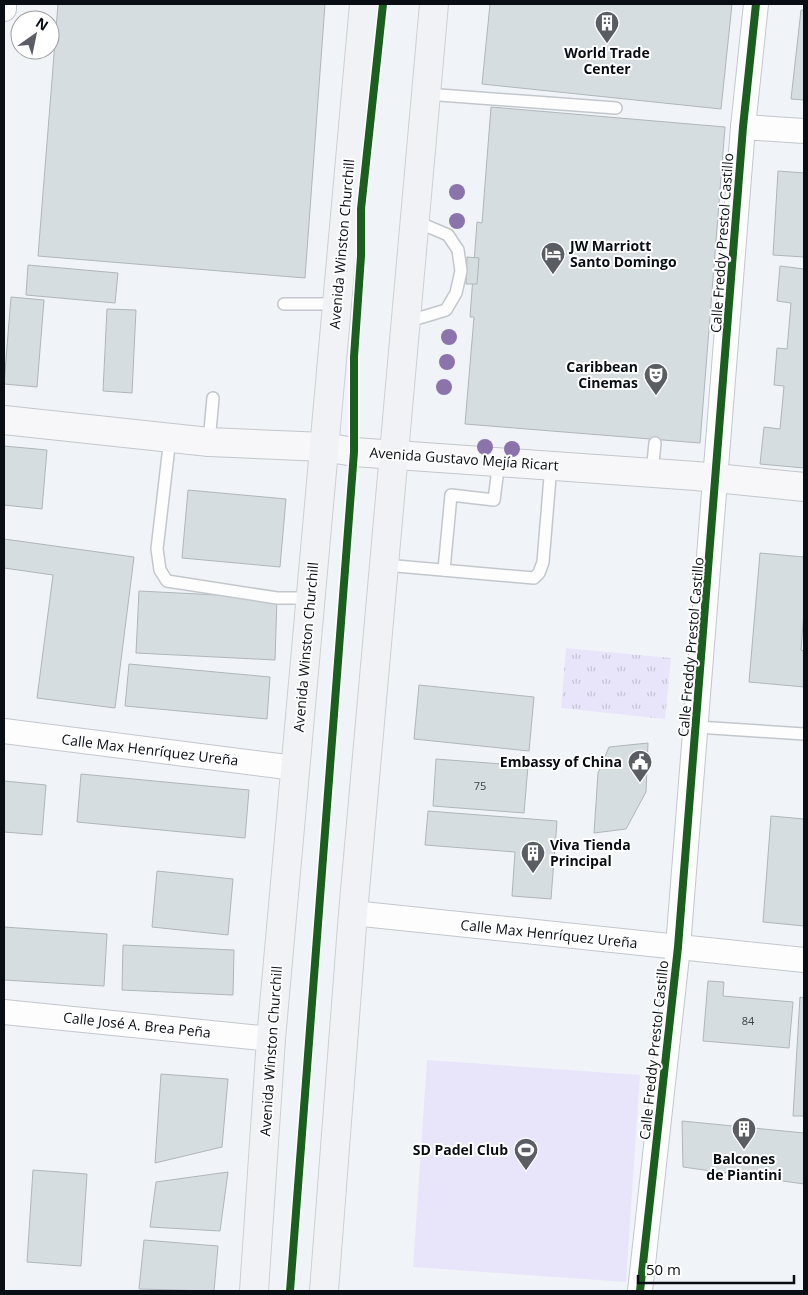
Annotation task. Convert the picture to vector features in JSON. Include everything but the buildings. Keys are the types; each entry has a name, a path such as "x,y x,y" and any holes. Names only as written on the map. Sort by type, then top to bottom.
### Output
{"main road":[{"name":"Avenida Winston Churchill","path":"254,1291 271,1039 364,4"},
{"path":"324,1291 353,913 434,4"}],"street":[{"path":"4,4 4,10"},
{"name":"Calle Freddy Prestol Castillo","path":"640,1291 678,948 717,478 743,127 756,4"},
{"path":"743,127 804,131"},
{"name":"Avenida Gustavo Mejía Ricart","path":"4,420 209,442 324,448 804,486"},
{"name":"Calle Max Henríquez Ureña","path":"4,731 295,768"},
{"name":"Calle Max Henríquez Ureña","path":"353,913 804,960"},
{"name":"Calle José A. Brea Peña","path":"4,1012 271,1039"}],"lane":[{"path":"426,94 616,108"},
{"path":"406,322 446,310 456,293 461,271 458,250 448,235 415,221"},
{"path":"284,304 337,304"},
{"path":"209,442 213,398"},
{"path":"170,438 157,548 160,570 167,581 278,598 310,598"},
{"path":"652,473 655,443"},
{"path":"444,570 451,495 494,500 498,461"},
{"path":"384,565 534,578 539,573 543,562 551,465"},
{"path":"697,727 804,734"}],"green space":[{"path":"566,648 671,658 665,719 561,708"},
{"name":"SD Padel Club","path":"427,1060 640,1075 626,1282 413,1267"}],"cycle path":[{"path":"290,1291 354,452 354,357 361,256 361,209 383,4"},
{"path":"640,1291 678,947 743,127 756,4"}],"place":[{"name":"World Trade Center","path":"607,44"},
{"name":"JW Marriott Santo Domingo","path":"553,275"},
{"name":"Caribbean Cinemas","path":"656,396"},
{"name":"Embassy of China","path":"640,783"},
{"name":"Viva Tienda Principal","path":"533,874"},
{"name":"Balcones de Piantini","path":"744,1150"},
{"name":"SD Padel Club","path":"526,1171"}]}
